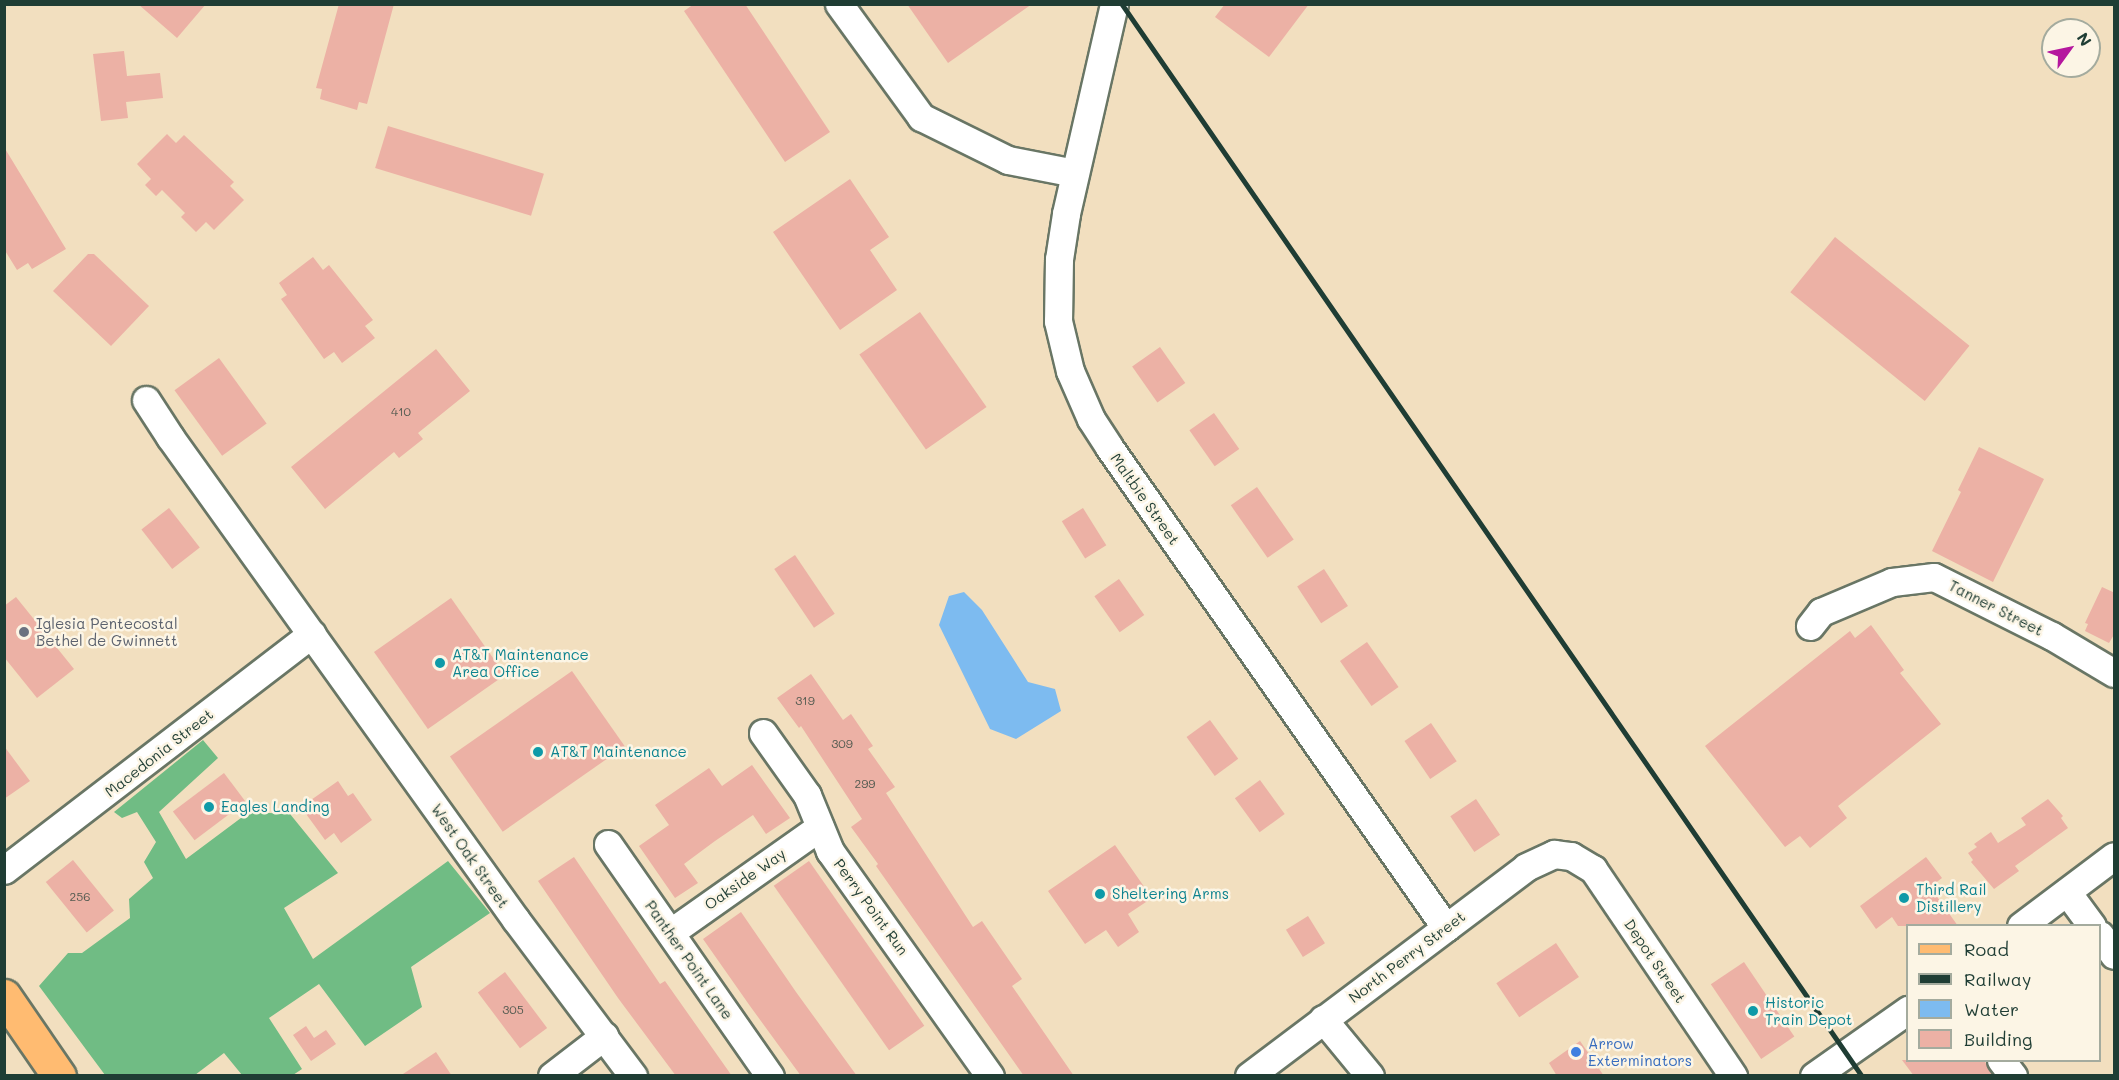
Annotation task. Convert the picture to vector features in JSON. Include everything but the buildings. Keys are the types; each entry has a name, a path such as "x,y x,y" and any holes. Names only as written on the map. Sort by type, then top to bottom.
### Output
{"main road":[{"path":"4,996 59,1076"}],"street":[{"path":"838,4 921,117 1008,160 1075,173"},
{"name":"Maltbie Street","path":"1114,4 1066,214 1057,288 1063,346 1078,394 1109,447 1446,927"},
{"name":"West Oak Street","path":"146,400 516,920 633,1076"},
{"name":"Tanner Street","path":"1810,626 1821,612 1892,582 1934,577 2052,636 2115,673"},
{"name":"Macedonia Street","path":"4,870 312,634"},
{"name":"Perry Point Run","path":"763,733 807,795 830,851 990,1076"},
{"name":"Oakside Way","path":"670,932 820,827"},
{"name":"Panther Point Lane","path":"608,844 770,1076"},
{"name":"North Perry Street","path":"1249,1076 1538,860 1554,855 1571,856"},
{"name":"Depot Street","path":"1571,856 1593,869 1733,1076"},
{"path":"2024,924 2115,856"},
{"path":"2067,892 2091,924"},
{"path":"2101,936 2115,955"},
{"path":"1814,1076 1906,1011"},
{"path":"1323,1019 1370,1076"},
{"path":"552,1076 604,1036"},
{"path":"2002,1062 2013,1076"}],"green space":[{"path":"203,740 218,758 159,812 186,859 249,812 290,814 338,873 284,908 313,959 448,861 490,913 411,967 422,1007 365,1046 319,984 269,1018 302,1069 293,1075 242,1075 224,1053 195,1075 105,1075 39,986 68,953 82,953 130,918 129,899 153,878 144,862 156,842 137,812 122,818 114,812"}],"water":[{"path":"964,592 982,610 1028,682 1055,689 1061,711 1016,739 990,729 939,625 949,596"}],"railway":[{"path":"1122,4 1862,1076"}],"place":[{"name":"Iglesia Pentecostal Bethel de Gwinnett","path":"24,632"},
{"name":"AT&T Maintenance Area Office","path":"440,663"},
{"name":"AT&T Maintenance","path":"538,752"},
{"name":"Eagles Landing","path":"209,807"},
{"name":"Sheltering Arms","path":"1100,894"},
{"name":"Third Rail Distillery","path":"1904,898"},
{"name":"Historic Train Depot","path":"1753,1011"},
{"name":"Arrow Exterminators","path":"1576,1052"}]}
